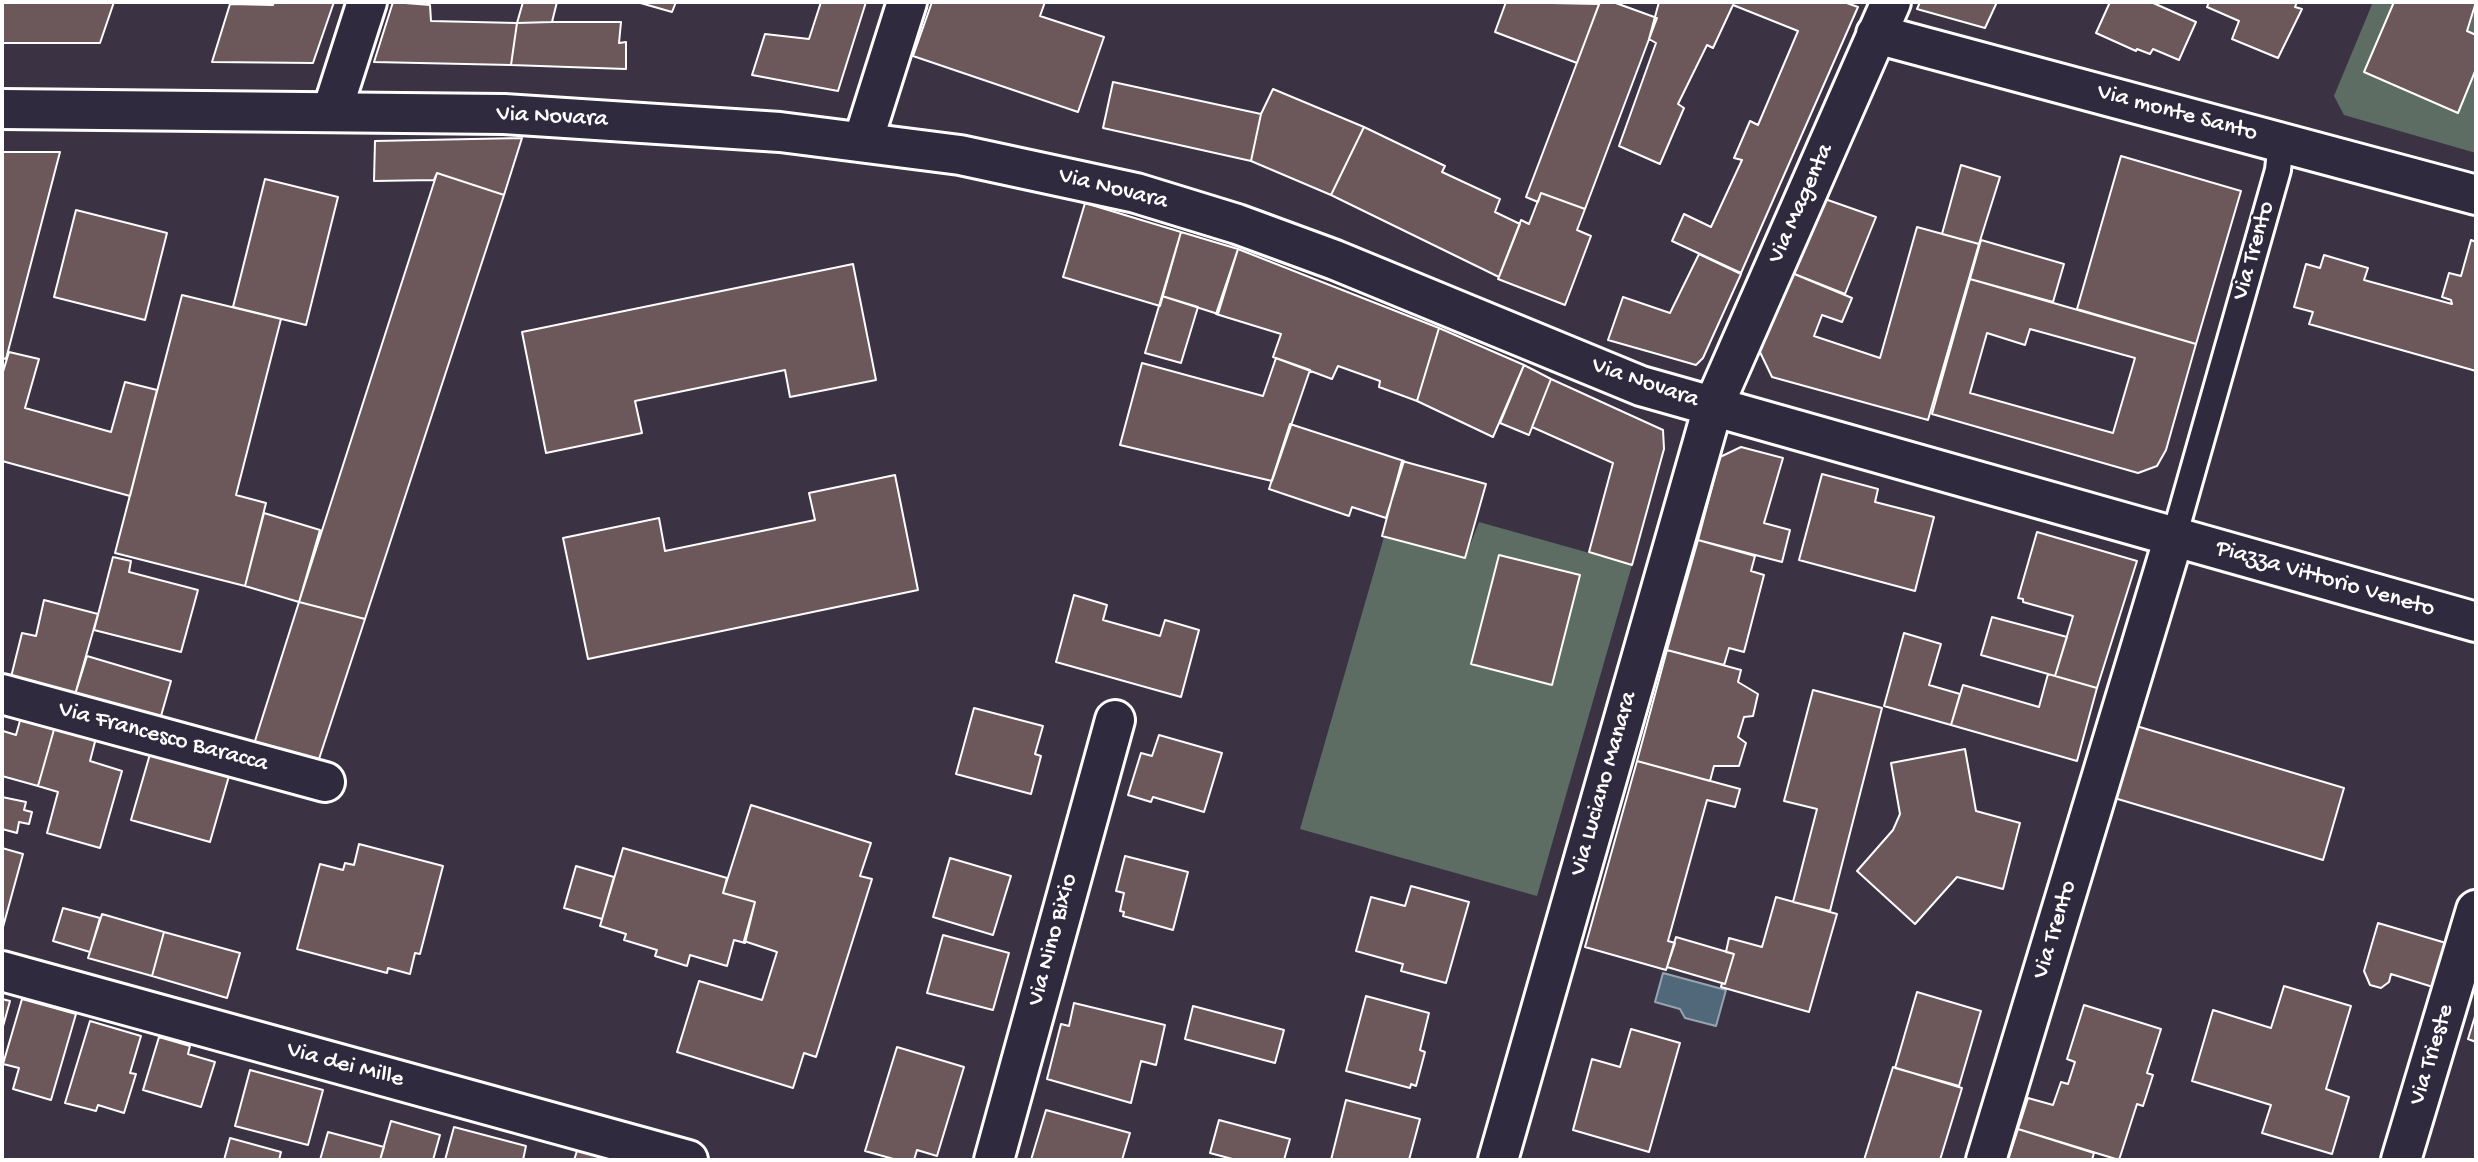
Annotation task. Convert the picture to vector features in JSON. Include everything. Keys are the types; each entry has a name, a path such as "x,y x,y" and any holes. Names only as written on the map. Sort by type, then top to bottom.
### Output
{"street":[{"path":"332,111 367,2"},
{"path":"863,141 907,2"},
{"name":"Via monte Santo","path":"1884,18 2281,141 2476,195"},
{"name":"Via Magenta","path":"1713,407 1884,18"},
{"name":"Via Novara","path":"2,110 504,114 780,132 960,155 1136,193 1237,223 1335,260 1641,386 2174,537"},
{"name":"Via Luciano Manara","path":"1498,1160 1713,407"},
{"name":"Piazza Vittorio Veneto","path":"2174,537 2476,622"},
{"name":"Via Trento","path":"1986,1160 2174,537"},
{"name":"Via Francesco Baracca","path":"2,694 325,782"},
{"name":"Via Nino Bixio","path":"994,1160 1115,720"},
{"name":"Via Trieste","path":"2401,1160 2476,910"},
{"name":"Via dei Mille","path":"2,971 688,1160"}],"lane":[{"name":"Via Trento","path":"2174,537 2278,170 2281,141"}],"green space":[{"path":"2373,2 2476,2 2476,153 2344,115 2334,96"},
{"path":"1479,522 1632,565 1537,896 1300,829 1384,537 1465,558"}],"water":[{"path":"1663,973 1726,990 1716,1026 1685,1018 1680,1009 1655,1002"}],"building":[{"path":"2,2 114,2 100,43 2,43"},
{"path":"274,2 334,2 313,63 212,62 230,4 273,5"},
{"path":"393,2 430,5 431,21 517,23 511,65 374,62"},
{"path":"523,2 557,2 552,22 517,23"},
{"path":"637,2 676,2 672,12"},
{"path":"821,2 866,2 838,91 752,75 765,34 809,39"},
{"path":"932,2 1045,2 1040,16 1104,37 1078,112 913,56"},
{"path":"1506,2 1599,4 1577,63 1495,32"},
{"path":"1600,2 1613,2 1657,18 1585,209 1541,193 1538,202 1526,197"},
{"path":"1659,2 1844,2 1858,7 1741,273 1672,241 1684,214 1711,227 1742,160 1734,158 1750,121 1758,125 1798,31 1733,5 1713,48 1707,45 1678,104 1684,108 1660,164 1619,146 1656,43 1649,39"},
{"path":"1920,2 1997,2 1985,28 1917,9"},
{"path":"2110,2 2151,2 2196,22 2179,60 2153,49 2150,54 2137,49 2136,51 2096,33"},
{"path":"2209,2 2297,2 2295,7 2302,9 2278,58 2232,39 2239,21 2207,7"},
{"path":"2394,2 2476,2 2467,31 2476,35 2476,69 2458,113 2364,72"},
{"path":"621,22 619,43 626,42 626,69 511,65 517,23"},
{"path":"1113,82 1261,114 1251,161 1103,128"},
{"path":"1273,89 1364,127 1331,195 1251,161 1261,114"},
{"path":"1364,127 1445,166 1442,172 1500,199 1495,212 1520,224 1499,277 1331,195"},
{"path":"522,138 504,195 437,173 434,180 374,181 375,141"},
{"path":"2,152 60,152 6,359 2,358"},
{"path":"2121,156 2241,191 2196,344 2077,309"},
{"path":"1961,165 2000,177 1979,244 1942,234"},
{"path":"437,173 504,195 365,619 299,602"},
{"path":"265,179 338,197 306,325 233,307"},
{"path":"1541,193 1585,209 1577,230 1591,236 1565,305 1498,279 1521,220 1529,224"},
{"path":"1825,199 1876,217 1845,294 1792,273"},
{"path":"1085,203 1181,232 1160,306 1063,277"},
{"path":"76,210 167,233 145,320 54,297"},
{"path":"1917,227 1979,244 1928,420 1772,377 1758,348 1792,273 1852,298 1842,322 1822,315 1814,336 1880,358"},
{"path":"1181,232 1238,249 1218,314 1162,296"},
{"path":"1981,240 2064,264 2053,302 1970,279"},
{"path":"2471,240 2476,242 2476,371 2309,324 2313,312 2294,307 2306,264 2320,268 2324,255 2368,268 2364,280 2452,304 2451,300 2442,297 2449,273 2461,276"},
{"path":"1238,249 1439,328 1417,401 1379,387 1380,381 1338,366 1332,379 1273,357 1281,334 1216,314"},
{"path":"1699,254 1741,274 1703,358 1696,365 1608,340 1623,297 1670,313"},
{"path":"853,264 876,380 790,397 785,370 635,401 642,433 546,453 522,332"},
{"path":"1970,279 2196,344 2166,450 2157,466 2138,473 1932,414","holes":["2030,329 2135,358 2113,433 1970,393 1987,333 2025,345"]},
{"path":"182,295 281,319 236,495 266,503 245,586 115,553"},
{"path":"1162,296 1198,307 1181,363 1145,353"},
{"path":"1439,328 1524,365 1493,437 1417,401"},
{"path":"9,352 39,359 25,408 111,432 125,382 157,390 130,496 2,461 2,375"},
{"path":"1276,358 1310,370 1272,481 1120,445 1142,363 1263,396"},
{"path":"1524,365 1551,379 1529,435 1500,423"},
{"path":"1551,379 1663,430 1664,449 1632,565 1589,552 1613,463 1532,427"},
{"path":"1290,424 1404,461 1386,518 1352,507 1349,516 1269,489"},
{"path":"1741,447 1783,458 1764,523 1790,530 1782,562 1698,540 1720,457"},
{"path":"1402,461 1486,484 1465,558 1382,536"},
{"path":"1822,474 1878,489 1875,502 1934,517 1915,591 1799,560"},
{"path":"895,475 918,590 588,659 563,538 659,518 665,551 815,520 809,493"},
{"path":"264,513 320,530 299,602 245,586"},
{"path":"2037,532 2137,561 2097,688 2055,676 2073,616 2023,602 2023,599 2018,598"},
{"path":"1698,540 1755,556 1751,571 1764,575 1744,652 1729,648 1724,665 1667,650"},
{"path":"1499,555 1580,575 1552,685 1471,664"},
{"path":"113,557 131,561 129,572 198,590 181,652 94,630"},
{"path":"1074,595 1107,605 1103,620 1160,636 1165,620 1199,630 1181,697 1056,662"},
{"path":"44,600 98,614 74,698 10,681 22,633 36,636"},
{"path":"299,602 365,619 318,762 254,744"},
{"path":"1992,617 2067,637 2055,676 1981,655"},
{"path":"1904,633 1941,644 1929,685 1960,694 1951,725 1884,706"},
{"path":"1667,650 1741,670 1738,682 1758,694 1753,716 1744,717 1738,737 1746,743 1739,766 1714,766 1710,781 1637,761"},
{"path":"87,656 171,681 159,723 74,698"},
{"path":"2048,674 2097,688 2077,761 1951,725 1963,685 2039,707"},
{"path":"1813,690 1882,708 1830,911 1793,902 1817,809 1784,801"},
{"path":"974,708 1043,726 1035,754 1041,756 1031,794 956,774"},
{"path":"21,717 55,726 38,786 2,776 3,731 16,735"},
{"path":"2133,725 2344,788 2323,860 2111,797"},
{"path":"55,726 96,738 90,761 122,771 100,848 47,833 58,792 38,786"},
{"path":"1159,735 1222,753 1204,812 1153,797 1151,802 1128,795 1141,753 1152,756"},
{"path":"1965,749 1976,811 2020,823 2003,889 1957,877 1915,924 1857,871 1893,830 1900,814 1891,763"},
{"path":"150,754 229,776 210,842 131,820"},
{"path":"1637,761 1740,789 1735,807 1707,800 1668,941 1675,943 1666,970 1585,947"},
{"path":"2,797 26,802 24,810 32,812 29,824 19,822 17,833 2,829"},
{"path":"751,805 871,843 860,876 872,879 816,1057 804,1053 793,1088 677,1052 699,981 762,1000 777,952 744,941 755,902 723,893"},
{"path":"359,844 443,866 420,954 415,953 410,974 388,968 387,973 297,949 320,864 343,870 345,863 354,865"},
{"path":"2,848 23,854 3,927 2,926"},
{"path":"623,848 727,878 723,893 755,902 745,943 734,940 727,966 690,955 687,966 655,956 657,950 624,940 626,934 600,926"},
{"path":"1125,856 1188,872 1173,930 1123,916 1124,912 1120,911 1124,893 1116,891"},
{"path":"950,858 1011,876 993,935 933,917"},
{"path":"576,866 614,877 602,919 564,908"},
{"path":"1411,886 1469,902 1446,983 1401,971 1403,964 1356,951 1371,897 1405,906"},
{"path":"1776,897 1837,914 1809,1012 1721,987 1722,983 1725,984 1734,954 1726,952 1729,938 1762,947"},
{"path":"63,908 100,918 90,952 53,941"},
{"path":"102,914 164,932 152,976 88,958"},
{"path":"2378,923 2446,943 2433,987 2391,974 2389,982 2381,988 2370,985 2364,971"},
{"path":"164,932 240,953 227,998 152,976"},
{"path":"943,935 1009,953 993,1010 927,993"},
{"path":"1676,937 1734,954 1725,984 1667,967"},
{"path":"2284,986 2351,1006 2326,1089 2349,1097 2332,1154 2262,1133 2271,1105 2192,1081 2213,1010 2271,1028"},
{"path":"1917,992 1981,1011 1959,1086 1895,1068"},
{"path":"1366,996 1429,1013 1420,1050 1425,1052 1416,1086 1411,1084 1410,1088 1346,1071"},
{"path":"2,999 10,1001 2,1030"},
{"path":"22,999 76,1014 51,1100 13,1089 19,1068 3,1064"},
{"path":"1074,1003 1165,1025 1156,1065 1141,1061 1131,1103 1047,1079 1061,1024 1069,1026"},
{"path":"2084,1005 2161,1029 2147,1073 2153,1075 2143,1106 2137,1104 2119,1160 2018,1129 2028,1098 2053,1105 2061,1082 2068,1084 2075,1062 2067,1059"},
{"path":"1193,1006 1284,1030 1275,1063 1185,1039"},
{"path":"2476,1013 2476,1042 2468,1039"},
{"path":"90,1021 141,1036 130,1073 136,1074 124,1113 98,1105 96,1111 65,1103"},
{"path":"1631,1029 1680,1043 1649,1152 1573,1130 1592,1059 1620,1067"},
{"path":"159,1037 190,1046 188,1054 215,1062 201,1107 143,1090"},
{"path":"897,1047 964,1067 937,1156 917,1150 914,1160 897,1160 865,1151"},
{"path":"1893,1067 1962,1088 1940,1160 1864,1160"},
{"path":"250,1070 323,1090 308,1145 235,1126"},
{"path":"1346,1100 1420,1119 1409,1160 1331,1160"},
{"path":"1046,1110 1130,1133 1122,1160 1031,1160"},
{"path":"1219,1120 1290,1139 1284,1160 1236,1160 1210,1153"},
{"path":"391,1121 440,1135 433,1160 380,1160"},
{"path":"454,1127 526,1146 523,1160 445,1160"},
{"path":"2018,1129 2094,1153 2092,1160 2008,1160"},
{"path":"328,1132 384,1147 380,1160 320,1160"},
{"path":"230,1138 281,1152 279,1160 224,1160"},
{"path":"580,1142 641,1160 574,1160"}]}
